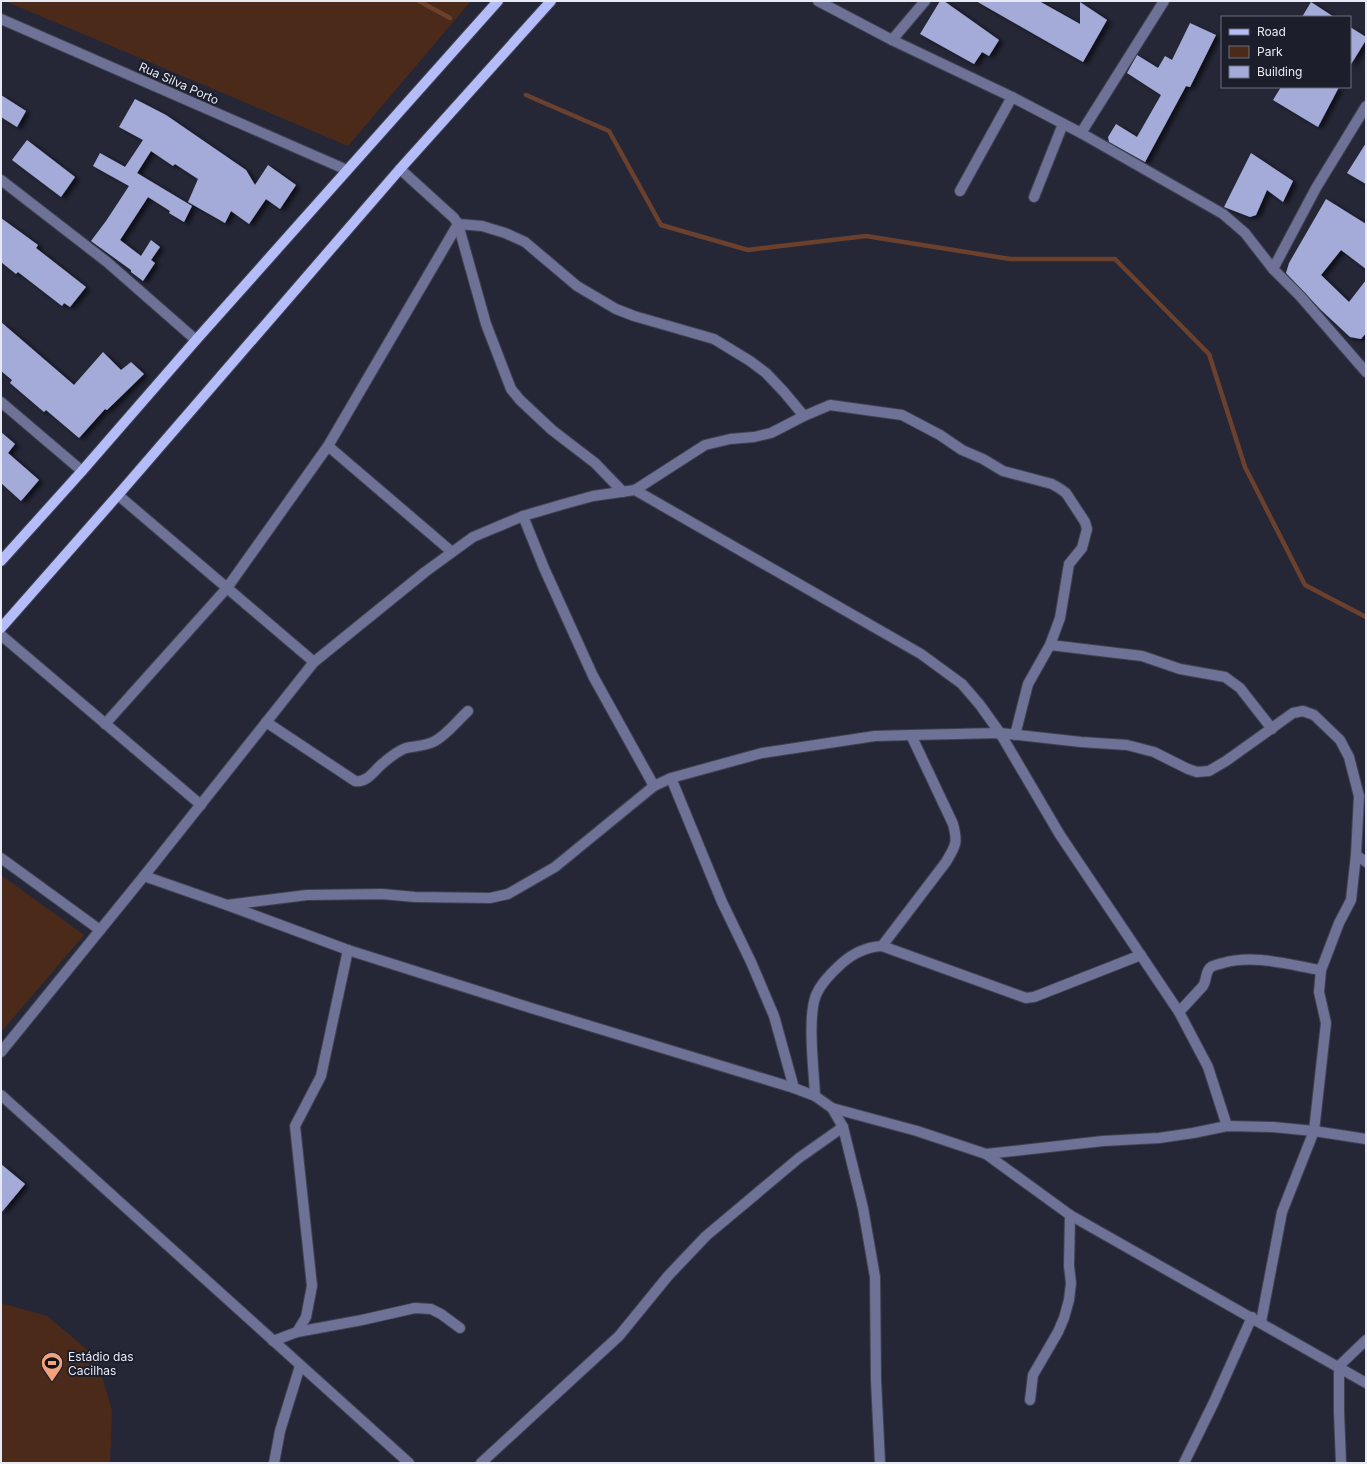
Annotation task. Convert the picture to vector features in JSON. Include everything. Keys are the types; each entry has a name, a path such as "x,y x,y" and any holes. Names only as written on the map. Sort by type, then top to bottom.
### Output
{"main road":[{"path":"1,561 498,1"},
{"path":"1,628 400,169 551,1"}],"street":[{"path":"818,1 892,40 1012,97 1081,133 1223,214 1245,233 1273,269 1300,296 1366,372"},
{"path":"892,40 926,1"},
{"path":"1081,133 1164,1"},
{"name":"Rua Silva Porto","path":"1,19 347,170"},
{"path":"960,191 1012,97"},
{"path":"1273,269 1316,188 1366,106"},
{"path":"1034,197 1063,124"},
{"path":"400,169 454,218 458,224 486,324 511,388 520,400 552,430 596,463 623,492"},
{"path":"1,180 107,262 196,340"},
{"path":"458,224 482,226 505,233 525,242 577,286 616,309 634,316 714,339 750,361 766,373 804,416"},
{"path":"105,724 227,588 328,446 458,224"},
{"path":"1,402 82,471"},
{"path":"1,1052 201,805 314,662 425,572 473,537 523,516 593,496 635,490 705,445 730,439 754,437 770,433 830,405 902,415 940,435 962,450 983,459 1000,469 1052,484 1066,493 1085,522 1086,529 1082,548 1069,564 1060,618 1050,645 1028,684 1014,735"},
{"path":"328,446 452,552"},
{"path":"635,490 921,654 962,684 980,705 1000,733 1060,835 1179,1012 1208,1067 1227,1126"},
{"path":"118,495 314,662"},
{"path":"523,516 544,568 593,676 654,786"},
{"path":"1,635 201,805"},
{"path":"1050,645 1142,656 1180,669 1225,677 1240,688 1272,729"},
{"path":"266,722 355,781 360,782 364,781 379,766 399,751 406,748 426,745 435,741 446,733 468,711"},
{"path":"227,905 306,895 382,894 415,897 490,898 508,894 555,867 654,786 671,778 762,754 875,736 1000,733 1081,742 1127,745 1154,752 1197,772 1209,771 1226,761 1293,714 1303,711 1314,716 1340,740 1349,757 1359,796 1356,855 1351,900 1339,923 1321,970 1319,992 1326,1023 1314,1131 1282,1212 1256,1320 1184,1463"},
{"path":"882,946 946,862 954,848 957,838 953,824 911,735"},
{"path":"671,778 722,902 751,962 774,1016 794,1088"},
{"path":"1356,855 1366,862"},
{"path":"1,858 100,930"},
{"path":"144,876 348,950 531,1008 794,1088 815,1096 832,1108 917,1132 986,1154 1070,1215 1339,1366 1366,1383"},
{"path":"815,1096 811,1018 816,995 828,977 849,956 873,946 882,946 1026,998 1034,997 1141,955"},
{"path":"297,1332 306,1317 312,1286 295,1126 321,1076 348,950"},
{"path":"1179,1012 1206,982 1207,972 1211,967 1219,964 1237,959 1257,960 1321,970"},
{"path":"1,1095 409,1463"},
{"path":"832,1108 842,1127 863,1208 875,1277 876,1380 880,1463"},
{"path":"986,1154 1096,1142 1158,1138 1227,1126 1273,1127 1314,1131 1366,1139"},
{"path":"481,1463 619,1336 668,1276 706,1236 799,1158 842,1127"},
{"path":"1030,1400 1030,1387 1033,1375 1058,1332 1069,1300 1071,1284 1069,1266 1070,1215"},
{"path":"273,1340 297,1332 415,1308 431,1309 441,1314 460,1328"},
{"path":"1341,1463 1338,1412 1339,1366 1366,1340"},
{"path":"274,1463 280,1432 300,1366"}],"green space":[{"path":"5,1 471,1 348,146"},
{"path":"1,875 84,935 1,1032"},
{"name":"Estádio das Cacilhas","path":"1,1303 47,1316 96,1357 112,1410 110,1463 1,1463"}],"building":[{"path":"940,1 944,1 999,40 989,56 982,52 974,64 920,34"},
{"path":"976,1 1039,1 1080,24 1080,2 1107,20 1083,62"},
{"path":"1311,2 1332,16 1303,16"},
{"path":"1190,23 1216,35 1190,87 1186,86 1145,162 1109,142 1108,137 1116,124 1137,137 1161,95 1127,73 1137,55 1158,68 1165,56 1172,60"},
{"path":"1351,28 1366,37 1366,40 1351,64"},
{"path":"1280,88 1338,88 1318,127 1273,100"},
{"path":"1,95 26,111 17,127 1,117"},
{"path":"135,99 166,115 246,170 255,185 268,165 296,185 280,209 266,199 249,224 231,211 225,223 188,202 198,179 175,164 173,166 151,151 137,173 192,206 184,222 148,197 120,240 141,256 151,240 160,247 151,260 155,263 143,281 131,272 131,270 91,241 129,186 93,166 100,153 125,167 143,140 119,127"},
{"path":"27,140 75,177 61,197 12,160"},
{"path":"1366,143 1366,184 1347,173"},
{"path":"1251,153 1293,181 1283,202 1267,190 1256,215 1250,217 1224,207"},
{"path":"1326,199 1366,224 1366,269 1341,250 1321,275 1349,302 1366,280 1366,333 1361,339 1350,337 1321,310 1286,273 1289,263"},
{"path":"1,218 38,245 36,248 86,287 70,307 64,303 62,306 18,272 16,274 1,262"},
{"path":"1,322 74,385 103,352 121,370 131,362 144,374 107,410 105,409 79,438 46,410 44,412 10,383 12,380 1,371"},
{"path":"1,432 15,444 8,453 39,480 21,501 1,483"},
{"path":"1,1164 25,1184 1,1213"}],"waterway":[{"path":"419,1 450,18"},
{"path":"526,95 609,131 661,225 748,250 866,236 1010,259 1115,259 1209,354 1245,467 1305,585 1366,617"}],"place":[{"name":"Estádio das Cacilhas","path":"52,1382"}]}
